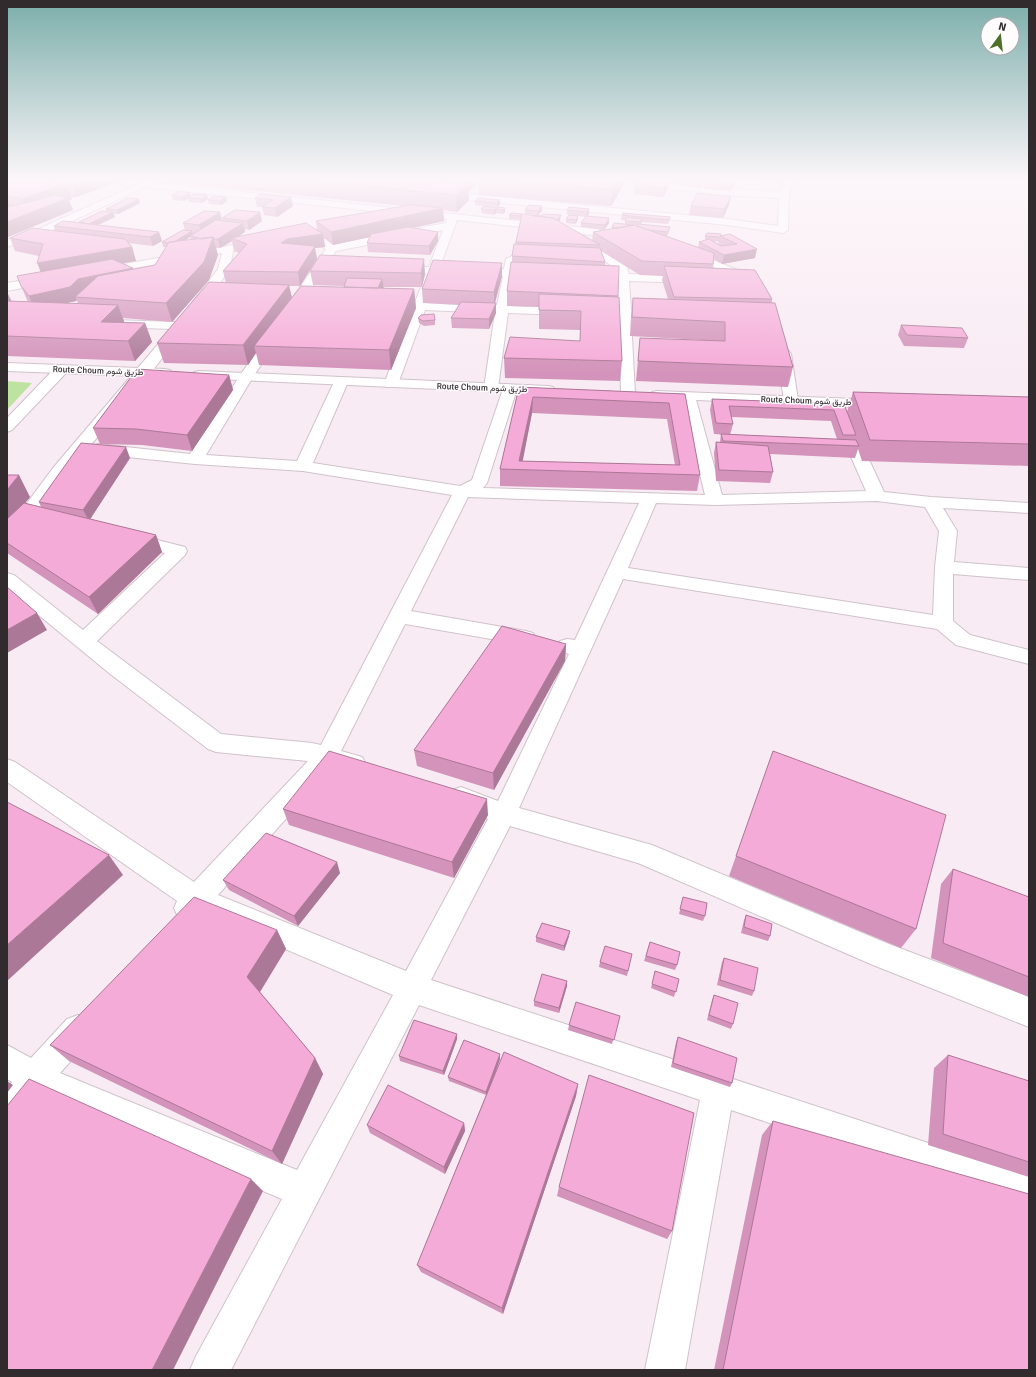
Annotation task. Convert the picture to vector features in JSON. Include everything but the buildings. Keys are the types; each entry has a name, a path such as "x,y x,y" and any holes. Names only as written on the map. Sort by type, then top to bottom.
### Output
{"main road":[{"path":"87,273 139,260 228,249 253,244"},
{"path":"324,244 332,248 349,244"},
{"path":"390,384 443,244"},
{"path":"491,388 508,273 516,244"},
{"path":"590,244 623,269 628,394"},
{"path":"195,459 246,377 332,248"},
{"path":"698,248 680,249 760,283 725,280"},
{"path":"7,543 36,516 80,447 144,372 202,299 224,269 228,249"},
{"path":"139,260 145,275"},
{"path":"320,267 335,267"},
{"path":"380,269 554,275"},
{"path":"11,275 12,300"},
{"path":"577,276 702,280"},
{"path":"11,287 57,278"},
{"path":"202,299 218,300"},
{"path":"281,302 312,303"},
{"path":"373,305 670,315"},
{"path":"102,322 180,326"},
{"path":"782,341 791,400"},
{"name":"Route Choum طريق شوم","path":"7,367 565,391"},
{"path":"7,427 62,369"},
{"path":"303,466 341,382"},
{"path":"171,928 328,756 462,492 479,483 510,389"},
{"name":"Route Choum طريق شوم","path":"613,393 897,404"},
{"path":"688,396 714,500"},
{"path":"835,402 877,496"},
{"path":"80,447 195,459 303,466 462,492 714,500 877,496 931,502 1029,508"},
{"path":"210,1370 504,814 582,648 650,497"},
{"path":"931,502 948,531 944,567 943,623"},
{"path":"84,642 178,551 111,534"},
{"path":"944,567 1029,574"},
{"path":"616,572 943,623 963,640 1029,657"},
{"path":"7,579 84,642 216,743 312,752 378,771"},
{"path":"399,616 582,648"},
{"path":"7,769 197,899 412,988 1029,1193"},
{"path":"443,790 504,814 643,853 883,954 1029,1012"},
{"path":"7,1117 34,1078 92,1014"},
{"path":"7,1061 34,1078 305,1191"},
{"path":"665,1370 718,1090"}],"green space":[{"path":"7,381 32,383 7,410"}]}
